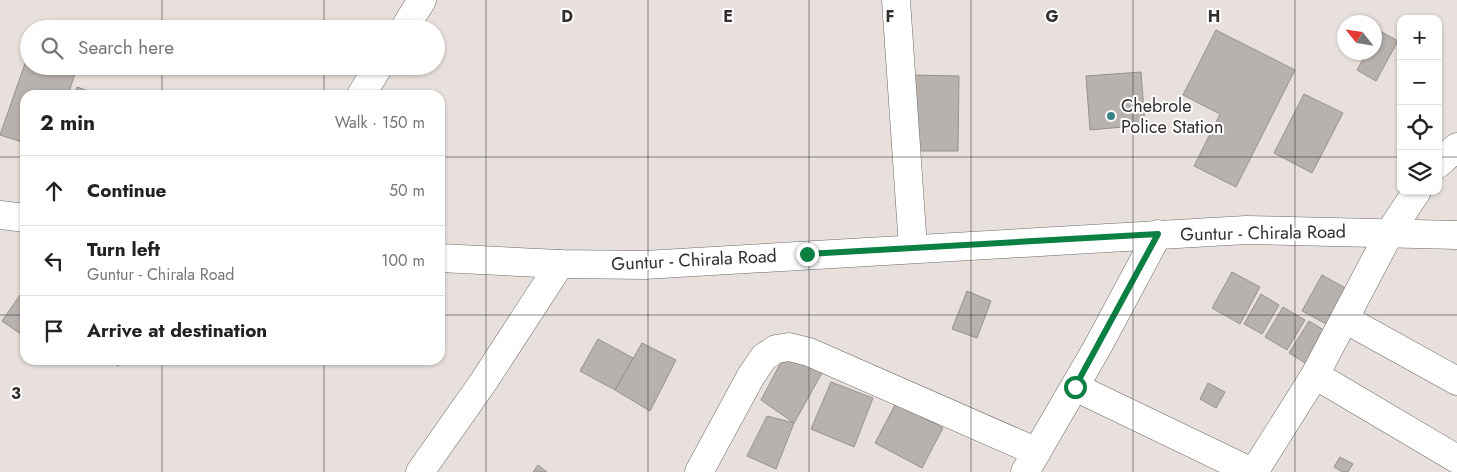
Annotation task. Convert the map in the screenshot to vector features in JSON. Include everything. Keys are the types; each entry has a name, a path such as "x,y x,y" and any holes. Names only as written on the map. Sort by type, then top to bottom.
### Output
{"street":[{"path":"410,20 422,0"},
{"path":"896,0 913,248"},
{"path":"364,90 373,75"},
{"path":"1442,160 1457,147"},
{"path":"1075,387 1253,472 1315,375 1390,232 1414,195"},
{"path":"0,215 20,217"},
{"name":"Guntur - Chirala Road","path":"445,258 560,264 644,265 1246,230 1457,235"},
{"path":"699,472 751,376 764,358 776,349 789,346 809,352 1031,462 1075,387 1158,234"},
{"path":"420,472 484,381 560,264"},
{"path":"1344,319 1457,381"},
{"path":"1315,375 1457,459"}],"building":[{"path":"1216,30 1295,70 1236,187 1194,166 1220,114 1183,95"},
{"path":"1382,32 1397,40 1376,81 1357,70 1363,60 1382,60"},
{"path":"1141,72 1145,125 1090,130 1086,76"},
{"path":"21,75 75,75 70,90 20,90 20,141 0,135"},
{"path":"912,75 959,76 958,151 911,151"},
{"path":"1304,94 1343,113 1312,173 1274,153"},
{"path":"1232,272 1260,287 1240,324 1212,308"},
{"path":"1322,275 1349,290 1328,325 1302,311"},
{"path":"967,291 991,301 977,338 952,329"},
{"path":"1261,294 1279,305 1262,334 1244,324"},
{"path":"20,295 20,334 2,321"},
{"path":"1283,307 1305,320 1287,350 1265,337"},
{"path":"1309,321 1327,332 1307,364 1289,353"},
{"path":"598,339 633,358 615,390 580,371"},
{"path":"642,343 676,360 650,411 615,390"},
{"path":"786,353 822,373 794,423 761,400"},
{"path":"831,382 873,398 854,447 811,429"},
{"path":"1208,383 1225,392 1216,408 1200,399"},
{"path":"896,403 943,428 922,468 875,443"},
{"path":"767,416 794,423 776,469 747,456"},
{"path":"1340,457 1353,464 1348,472 1342,472 1334,467"},
{"path":"538,465 547,472 533,472"}],"place":[{"name":"Chebrole Police Station","path":"1111,116"}],"route":[{"path":"807,254 1158,234 1075,387"}]}
